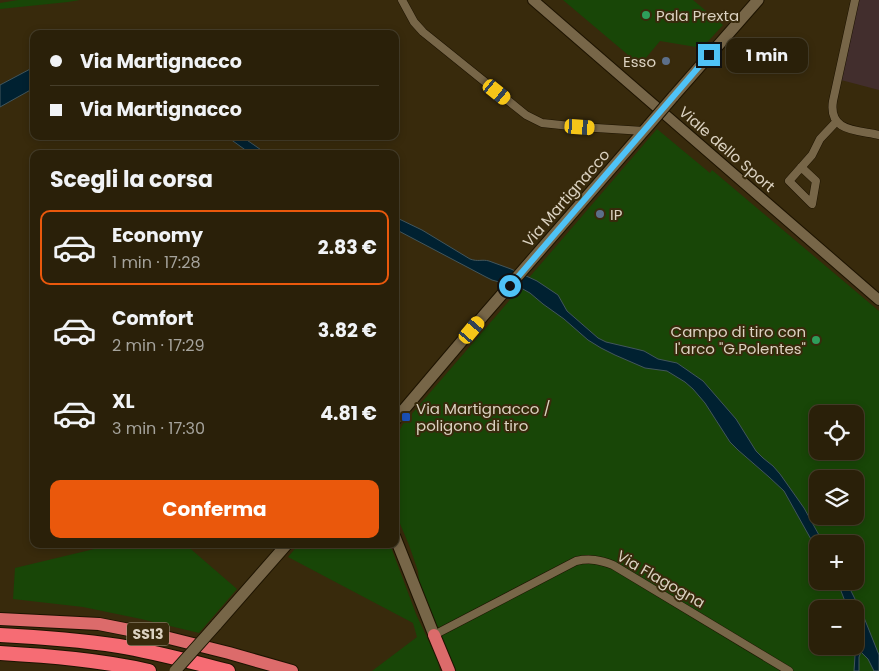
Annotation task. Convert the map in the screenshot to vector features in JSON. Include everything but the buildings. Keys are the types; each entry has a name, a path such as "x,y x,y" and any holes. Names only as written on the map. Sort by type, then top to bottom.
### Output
{"highway":[{"name":"SS13","path":"0,619 99,624 165,637 292,671"},
{"path":"0,635 44,637 119,646 228,671"},
{"path":"434,635 447,669"},
{"path":"0,653 58,657 149,671"}],"main road":[{"name":"Via Martignacco","path":"399,416 484,315 757,0"},
{"path":"399,547 434,635"},
{"path":"175,671 283,548"}],"street":[{"path":"402,0 414,22 423,32 526,115 535,120 542,123 580,127 646,128"},
{"name":"Viale dello Sport","path":"533,0 879,300"},
{"path":"855,0 832,106 832,116 836,122 847,128 879,135"},
{"path":"801,167 816,181 812,204 789,181 801,167 812,155 820,139 836,122"},
{"name":"Via Flagogna","path":"434,635 576,561 601,560 613,565 789,671"}],"shaded area":[{"path":"858,0 879,0 879,90 841,80"}],"green space":[{"path":"18,0 80,0 0,9 0,3"},
{"path":"563,0 693,0 723,25 702,48 660,41 640,65"},
{"path":"657,129 710,173 712,170 879,311 879,671 456,671 420,590 418,571 399,521 399,432 403,424"},
{"path":"98,548 190,548 237,589 199,633 83,607 13,599 15,568"},
{"path":"296,548 391,548 416,614 437,659 440,671 372,671 417,637 413,623 288,557"}],"water":[{"path":"30,69 30,90 0,107 0,85"},
{"path":"232,140 247,140 261,150 245,150"},
{"path":"399,219 422,230 470,259 489,261 537,281 558,295 567,311 598,338 606,342 644,351 658,359 677,363 703,381 736,419 756,451 780,474 804,508 809,517 809,525 813,525 819,535 809,536 784,491 730,442 705,403 685,382 667,371 645,368 601,348 521,288 492,280 399,231"},
{"path":"850,590 856,600 844,600 841,591"},
{"path":"864,618 879,655 879,671 874,671 864,655"},
{"path":"855,655 860,655 859,671 854,671"}],"place":[{"name":"Pala Prexta","path":"646,15"},
{"name":"Esso","path":"666,61"},
{"name":"IP","path":"600,214"},
{"name":"Campo di tiro con l'arco \"G.Polentes\"","path":"816,340"},
{"name":"Via Martignacco / poligono di tiro","path":"406,417"}],"route":[{"path":"510,286 709,55"}]}
